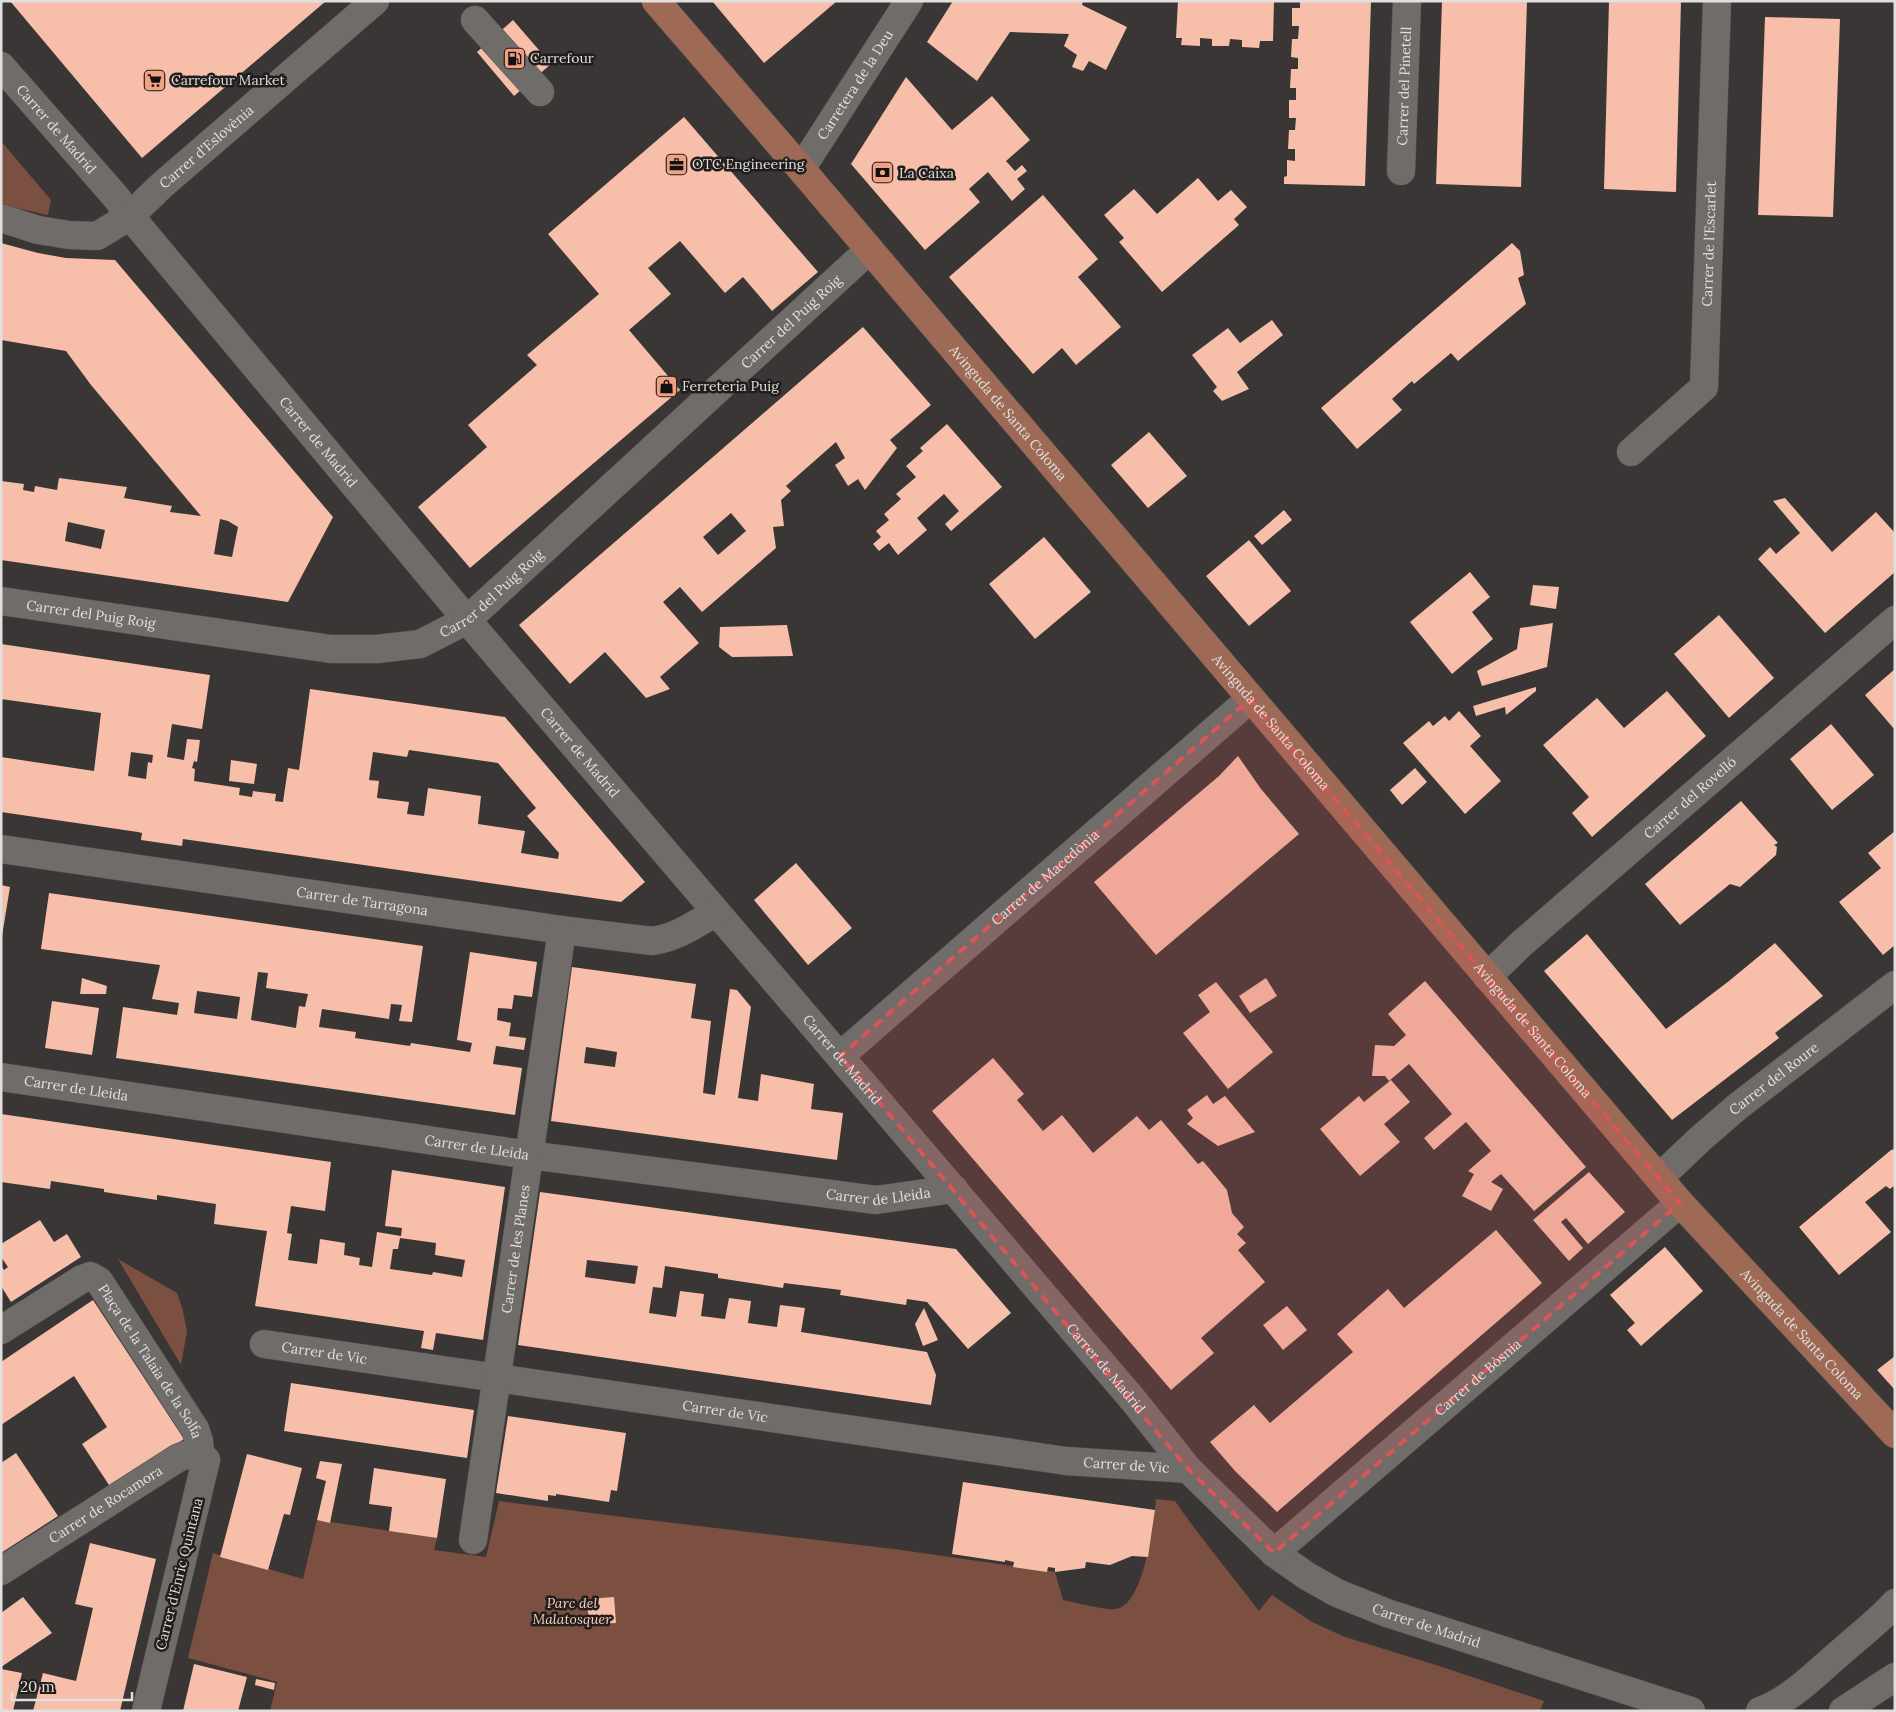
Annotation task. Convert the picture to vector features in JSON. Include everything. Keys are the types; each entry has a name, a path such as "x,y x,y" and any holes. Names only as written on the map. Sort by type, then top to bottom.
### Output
{"main road":[{"name":"Avinguda de Santa Coloma","path":"656,1 1680,1203 1895,1434"}],"street":[{"name":"Carrer d'Eslovènia","path":"130,216 375,1"},
{"name":"Carretera de la Deu","path":"801,169 909,1"},
{"name":"Carrer del Pinetell","path":"1401,171 1407,1"},
{"name":"Carrer de l'Escarlet","path":"1631,452 1704,387 1717,1"},
{"path":"475,20 540,92"},
{"name":"Carrer de Madrid","path":"1,66 115,196 467,620 954,1189 1134,1401 1188,1469 1274,1553 1307,1576 1337,1593 1387,1613 1691,1711"},
{"path":"1,218 38,230 69,235 98,236 130,216"},
{"name":"Carrer del Puig Roig","path":"1,601 331,649 377,649 420,644 467,620 869,250"},
{"name":"Carrer del Rovelló","path":"1487,977 1543,926 1895,620"},
{"name":"Carrer de Macedònia","path":"840,1056 1250,699"},
{"name":"Carrer de Tarragona","path":"1,849 639,940 658,940 682,932 716,912"},
{"name":"Carrer de les Planes","path":"473,1540 562,930"},
{"name":"Carrer del Roure","path":"1659,1178 1737,1107 1895,985"},
{"name":"Carrer de Lleida","path":"1,1077 529,1155 876,1200 954,1189"},
{"name":"Carrer de Bòsnia","path":"1274,1553 1680,1203"},
{"name":"Plaça de la Talaia de la Solfa","path":"1,1330 82,1279 90,1276 99,1281 195,1429 203,1460"},
{"name":"Carrer de Vic","path":"264,1344 1066,1462 1188,1469"},
{"name":"Carrer de Rocamora","path":"1,1571 178,1458 189,1454 203,1460"},
{"name":"Carrer d'Enric Quintana","path":"146,1711 203,1460"},
{"path":"1760,1711 1797,1690 1882,1617 1895,1603"},
{"path":"1843,1711 1895,1677"}],"highlighted area":[{"path":"1250,699 1680,1203 1274,1553 1188,1469 840,1056"}],"green space":[{"path":"1,141 51,200 48,215 1,203"},
{"path":"118,1259 177,1293 187,1331 181,1365"},
{"name":"Parc del Malatosquer","path":"1156,1499 1175,1501 1259,1611 1272,1595 1312,1622 1345,1637 1544,1701 1540,1711 270,1711 277,1682 188,1658 213,1553 303,1579 317,1520 437,1538 434,1550 486,1557 499,1501 894,1549 1055,1572 1063,1600 1098,1608 1116,1609 1126,1604 1134,1593 1140,1579 1150,1543"}],"building":[{"name":"Carrefour Market","path":"10,1 326,1 142,158"},
{"path":"712,1 837,1 764,63"},
{"path":"953,1 1083,1 1082,5 1127,27 1106,70 1089,61 1083,71 1072,67 1077,55 1064,46 1069,34 1010,32 977,81 927,42"},
{"path":"1178,1 1274,1 1273,41 1260,41 1259,48 1242,47 1242,40 1230,39 1229,46 1212,46 1212,39 1200,38 1200,46 1181,45 1182,38 1176,38"},
{"path":"1300,1 1371,1 1365,186 1284,184 1284,177 1287,176 1287,160 1295,161 1295,149 1288,149 1289,130 1295,130 1296,118 1289,118 1289,100 1296,100 1296,88 1290,88 1291,69 1298,69 1298,58 1291,57 1292,39 1298,39 1299,26 1292,26 1292,8 1300,8"},
{"path":"1442,1 1527,1 1521,187 1436,184"},
{"path":"1609,1 1681,1 1676,192 1604,189"},
{"path":"1765,17 1840,19 1833,217 1758,215"},
{"name":"Carrefour","path":"513,20 551,64 514,96 477,52"},
{"path":"906,77 952,130 992,96 1030,140 1006,161 1015,171 1022,165 1027,171 1017,179 1025,189 1012,201 988,172 969,189 980,202 925,250 851,164"},
{"path":"684,117 818,272 772,311 743,277 725,293 680,241 648,268 671,294 629,330 680,390 470,568 418,507 487,447 468,425 537,365 527,355 599,294 548,234"},
{"path":"1198,178 1218,201 1231,190 1247,207 1234,219 1239,225 1162,292 1119,242 1124,238 1104,215 1134,189 1157,214"},
{"path":"1043,195 1098,259 1078,277 1121,327 1076,365 1062,348 1033,374 949,277"},
{"path":"1,243 66,258 115,260 333,517 288,602 1,560 1,481 24,484 23,490 34,492 35,486 57,490 59,478 127,487 124,498 172,506 170,512 201,516 91,385 66,351 1,340","holes":["220,519 238,527 232,557 214,554","68,522 105,530 101,549 65,541"]},
{"path":"1512,243 1520,251 1524,275 1518,278 1526,304 1458,361 1451,353 1414,384 1412,381 1392,399 1402,410 1357,449 1321,408"},
{"path":"1272,320 1283,335 1237,372 1249,389 1222,401 1213,391 1217,387 1192,355 1228,328 1240,343"},
{"path":"863,327 931,405 890,440 897,448 865,490 858,479 848,486 835,465 845,458 836,442 786,486 791,491 781,500 784,526 773,527 776,548 702,612 680,587 663,602 699,643 660,677 670,689 646,698 605,652 570,684 519,625","holes":["731,513 746,531 718,555 703,537"]},
{"path":"947,424 1002,487 951,531 945,524 959,511 944,494 917,518 927,530 898,555 889,543 879,551 873,544 881,537 876,531 889,520 884,514 901,499 896,494 916,477 906,466 923,451 920,448"},
{"path":"1149,432 1187,476 1148,508 1111,465"},
{"path":"1785,498 1832,552 1876,512 1895,533 1895,572 1825,633 1758,559 1770,547 1776,554 1800,533 1773,501"},
{"path":"1284,510 1292,520 1262,545 1254,536"},
{"path":"1044,537 1091,592 1035,639 989,584"},
{"path":"1249,540 1291,591 1249,626 1206,576"},
{"path":"1470,572 1490,597 1472,612 1493,639 1452,674 1410,622"},
{"path":"1533,585 1559,587 1556,609 1530,605"},
{"path":"1719,615 1774,678 1729,718 1674,654"},
{"path":"1553,623 1547,667 1482,686 1477,671 1517,649 1520,628"},
{"path":"787,625 793,656 732,657 719,647 720,627"},
{"path":"1,644 210,675 202,729 172,724 167,757 184,760 187,739 200,740 197,762 194,761 192,768 195,769 194,781 240,788 239,795 252,797 253,791 276,794 275,801 283,802 288,768 299,770 310,689 505,717 645,882 621,902 183,839 182,846 141,840 142,833 138,832 1,812 1,757 94,771 101,713 1,699","holes":["409,750 498,763 536,808 527,816 559,853 558,859 521,853 525,831 478,824 481,796 428,788 424,816 407,814 409,802 377,798 379,781 369,780 373,752 407,757","131,752 153,755 152,763 148,762 146,779 128,776"]},
{"path":"1895,669 1895,730 1865,695"},
{"path":"1536,687 1536,691 1506,715 1505,707 1476,716 1473,706"},
{"path":"1667,691 1706,736 1592,837 1572,813 1589,797 1543,745 1597,698 1624,728"},
{"path":"1459,711 1481,736 1470,746 1501,781 1465,814 1403,743 1429,721 1433,726 1445,716 1449,721"},
{"path":"1831,724 1874,775 1832,810 1790,759"},
{"path":"1238,756 1261,789 1299,834 1156,955 1094,882 1219,776"},
{"path":"231,760 257,764 254,784 229,781"},
{"path":"1415,768 1427,782 1402,805 1390,790"},
{"path":"1741,801 1778,843 1774,845 1777,847 1776,855 1740,887 1730,884 1680,925 1645,884"},
{"path":"1895,831 1895,945 1883,955 1839,902 1881,868 1868,853"},
{"path":"796,863 852,928 808,965 754,900"},
{"path":"1,885 10,887 2,936 1,936"},
{"path":"49,893 423,946 412,1022 399,1021 402,1005 391,1004 389,1019 322,1009 319,1027 356,1032 355,1038 410,1046 411,1043 470,1052 472,1043 457,1040 470,952 537,962 532,997 514,995 512,1009 498,1008 497,1020 511,1023 509,1036 526,1038 524,1050 496,1046 493,1064 522,1068 515,1115 116,1058 123,1007 177,1015 179,1003 152,999 160,965 41,949","holes":["258,972 268,973 266,988 308,994 305,1007 299,1006 296,1028 251,1020","197,991 240,997 237,1019 194,1013"]},
{"path":"1587,934 1666,1029 1775,943 1823,996 1775,1033 1779,1038 1672,1120 1544,971"},
{"path":"572,967 696,984 691,1018 711,1021 703,1093 715,1095 730,989 737,990 751,1007 738,1098 758,1101 761,1074 814,1084 811,1109 843,1113 837,1160 551,1121","holes":["586,1047 617,1052 615,1067 584,1063"]},
{"path":"82,978 107,986 106,994 80,994"},
{"path":"1266,978 1277,996 1250,1013 1239,996"},
{"path":"1425,981 1586,1167 1534,1211 1501,1174 1491,1182 1503,1189 1491,1211 1462,1196 1474,1174 1468,1171 1491,1151 1466,1122 1434,1150 1424,1138 1452,1114 1409,1064 1389,1081 1385,1076 1372,1076 1375,1045 1394,1046 1406,1035 1388,1014"},
{"path":"1216,982 1273,1052 1228,1089 1183,1033 1210,1012 1198,995"},
{"path":"52,1001 99,1008 92,1055 45,1048"},
{"path":"993,1058 1024,1094 1017,1100 1043,1131 1062,1115 1093,1153 1137,1116 1149,1130 1161,1120 1198,1164 1203,1161 1227,1190 1232,1213 1244,1227 1237,1234 1246,1243 1238,1250 1265,1282 1201,1338 1214,1353 1171,1390 932,1111"},
{"path":"1391,1080 1410,1102 1384,1124 1400,1142 1360,1176 1320,1129 1359,1096 1364,1102"},
{"path":"1207,1095 1213,1104 1225,1096 1255,1132 1218,1146 1187,1124 1193,1118 1187,1110"},
{"path":"1,1114 331,1162 325,1211 291,1206 287,1233 292,1234 288,1260 317,1264 320,1239 345,1243 344,1255 360,1258 359,1265 372,1267 377,1232 401,1236 402,1228 385,1226 392,1170 505,1187 483,1340 436,1333 433,1350 421,1348 424,1331 255,1306 267,1231 214,1224 216,1204 157,1195 157,1200 51,1181 50,1189 1,1182","holes":["400,1238 436,1243 435,1255 465,1260 462,1277 433,1272 432,1275 390,1269 393,1249 398,1249"]},
{"path":"1895,1149 1895,1185 1890,1189 1886,1186 1865,1202 1891,1232 1839,1275 1799,1227 1891,1150"},
{"path":"1589,1172 1625,1212 1588,1244 1566,1218 1561,1222 1583,1248 1569,1261 1533,1220"},
{"path":"540,1192 956,1249 1011,1313 968,1349 927,1302 907,1299 906,1305 840,1295 841,1290 784,1283 783,1288 718,1278 718,1274 665,1266 662,1288 653,1287 649,1313 676,1317 680,1291 704,1294 701,1316 725,1319 729,1298 751,1301 748,1323 777,1327 780,1305 805,1308 801,1332 927,1352 936,1375 931,1405 518,1345","holes":["587,1260 638,1266 635,1284 585,1277"]},
{"path":"40,1220 54,1242 67,1234 81,1257 11,1302 1,1286 1,1266 4,1270 8,1267 1,1257 1,1244"},
{"path":"1496,1230 1542,1283 1277,1512 1235,1471 1210,1442 1254,1405 1270,1423 1353,1352 1337,1334 1388,1289 1404,1308"},
{"path":"1665,1247 1703,1291 1641,1346 1627,1330 1635,1323 1610,1295"},
{"path":"93,1300 184,1439 111,1488 82,1444 107,1427 74,1376 1,1425 1,1362"},
{"path":"1287,1306 1307,1330 1283,1350 1263,1325"},
{"path":"924,1308 938,1340 923,1346 915,1324"},
{"path":"1895,1356 1895,1390 1877,1370"},
{"path":"291,1383 474,1410 467,1458 284,1431"},
{"path":"508,1416 626,1433 617,1491 611,1490 609,1502 556,1494 556,1496 548,1495 548,1501 496,1493"},
{"path":"16,1453 58,1516 1,1553 1,1463"},
{"path":"247,1454 302,1468 290,1515 284,1514 268,1570 220,1557"},
{"path":"320,1461 342,1464 330,1523 317,1520 326,1481 316,1478"},
{"path":"374,1468 446,1479 437,1538 389,1531 392,1507 369,1504"},
{"path":"963,1482 1155,1510 1148,1557 1132,1556 1110,1565 1086,1562 1085,1568 1055,1572 1055,1568 1048,1567 1047,1572 1013,1567 1014,1562 1005,1560 1005,1562 952,1554"},
{"path":"90,1543 156,1559 120,1711 33,1711 43,1673 76,1681 93,1608 75,1604"},
{"path":"23,1597 52,1633 1,1667 1,1613"},
{"path":"614,1597 616,1623 589,1624 587,1599"},
{"path":"194,1664 247,1677 238,1711 183,1711"},
{"path":"1,1669 22,1673 13,1711 1,1711"},
{"path":"256,1679 275,1683 274,1690 255,1685"}],"place":[{"name":"Carrefour","path":"514,58"},
{"name":"Carrefour Market","path":"155,80"},
{"name":"OTC Engineering","path":"676,164"},
{"name":"La Caixa","path":"883,173"},
{"name":"Ferreteria Puig","path":"666,386"}]}
